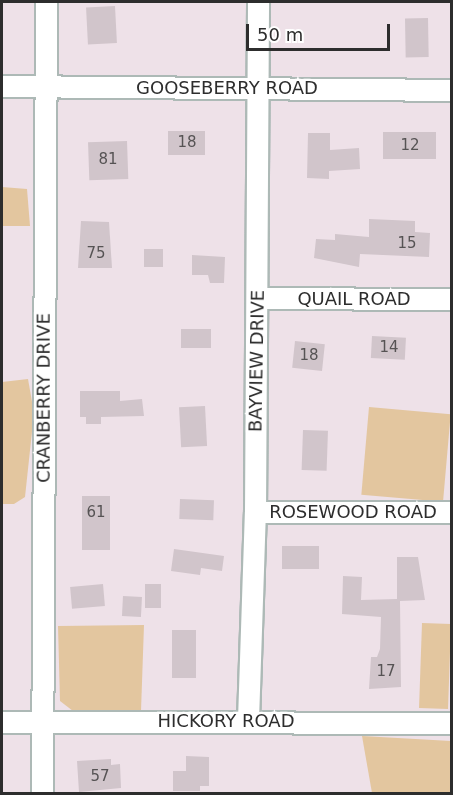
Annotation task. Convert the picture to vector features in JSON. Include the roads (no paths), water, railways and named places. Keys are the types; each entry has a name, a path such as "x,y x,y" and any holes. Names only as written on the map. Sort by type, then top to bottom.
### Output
{"street":[{"name":"CRANBERRY DRIVE","path":"42,794 46,2"},
{"name":"BAYVIEW DRIVE","path":"248,720 255,512 258,2"},
{"name":"GOOSEBERRY ROAD","path":"2,86 452,90"},
{"name":"QUAIL ROAD","path":"257,298 452,299"},
{"name":"ROSEWOOD ROAD","path":"255,512 452,512"},
{"name":"HICKORY ROAD","path":"2,722 248,720 452,723"}]}
